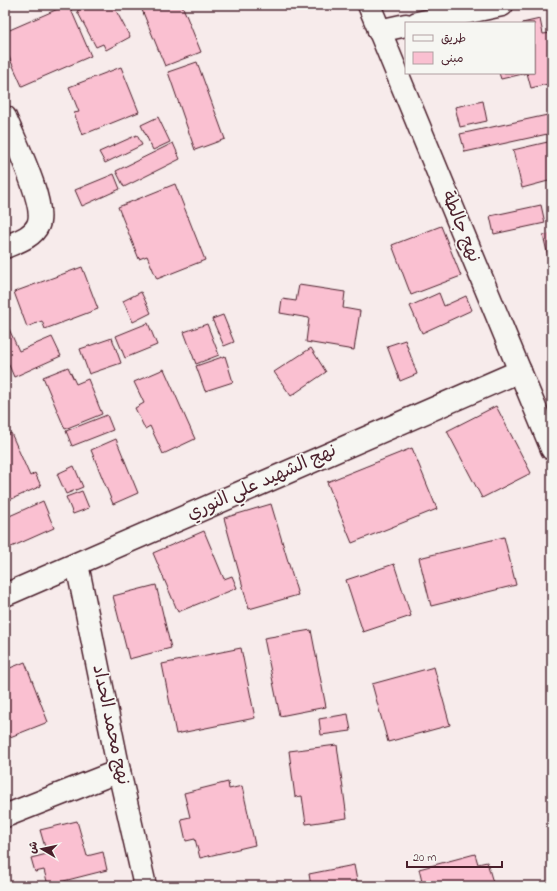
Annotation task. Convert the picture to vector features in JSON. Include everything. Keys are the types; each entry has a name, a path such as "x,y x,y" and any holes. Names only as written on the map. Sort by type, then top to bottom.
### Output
{"street":[{"name":"نهج جالطة","path":"369,5 552,448"},
{"path":"422,22 502,5"},
{"path":"379,31 405,25"},
{"path":"5,117 35,191 39,210 38,225 27,237 5,247"},
{"name":"نهج الشهيد علي النوري","path":"5,595 520,371"},
{"name":"نهج محمد الحداد","path":"77,564 119,771 145,886"},
{"path":"5,816 119,771"}],"building":[{"path":"69,5 91,56 22,86 5,48 5,32"},
{"path":"90,5 113,5 130,37 106,50 103,44 96,47 77,11"},
{"path":"140,5 182,5 201,52 165,66"},
{"path":"540,19 543,34 552,33 552,83 531,88 527,74 535,74 535,22 526,22"},
{"path":"197,62 225,139 195,150 168,72"},
{"path":"121,67 139,112 82,135 74,113 79,112 69,87"},
{"path":"499,74 523,74 501,79"},
{"path":"483,101 487,121 460,127 455,107"},
{"path":"552,114 552,133 465,152 460,134"},
{"path":"158,117 170,142 153,150 141,125"},
{"path":"137,135 142,145 105,163 99,152"},
{"path":"552,141 552,180 522,188 513,150"},
{"path":"173,143 180,159 124,187 116,171"},
{"path":"114,174 120,189 82,206 75,190"},
{"path":"175,184 205,260 157,279 147,256 139,259 118,207"},
{"path":"541,205 545,223 494,234 490,216"},
{"path":"441,226 461,276 411,295 392,245"},
{"path":"552,234 552,269 551,269 543,235"},
{"path":"82,267 98,309 45,329 42,321 27,327 14,292"},
{"path":"299,285 345,292 343,308 360,311 354,350 306,342 309,318 280,313 282,299 296,301"},
{"path":"141,292 151,313 133,322 123,301"},
{"path":"439,293 444,306 466,296 472,310 422,333 410,306"},
{"path":"223,315 234,342 224,346 212,319"},
{"path":"148,323 157,345 125,358 116,336"},
{"path":"207,324 219,355 196,364 184,332"},
{"path":"9,329 19,351 52,337 61,356 14,377 5,356 5,331"},
{"path":"112,338 121,363 89,374 80,349"},
{"path":"405,340 417,374 400,381 387,346"},
{"path":"311,348 326,372 291,396 274,372"},
{"path":"225,356 233,382 205,391 196,366"},
{"path":"68,367 76,384 88,379 102,414 65,429 43,377"},
{"path":"164,369 195,439 163,454 150,426 145,429 135,408 144,403 134,382"},
{"path":"496,406 531,473 482,498 447,431"},
{"path":"107,415 113,430 72,446 66,431"},
{"path":"11,433 30,476 35,473 41,486 5,502 5,436"},
{"path":"116,439 138,493 113,504 91,450"},
{"path":"412,448 437,509 352,543 327,482"},
{"path":"74,466 83,487 66,494 57,474"},
{"path":"82,491 89,508 73,514 66,497"},
{"path":"43,501 54,528 9,548 5,539 5,518"},
{"path":"271,504 298,595 249,609 224,518"},
{"path":"204,531 224,579 232,576 237,588 178,612 153,553"},
{"path":"504,537 516,585 431,606 419,558"},
{"path":"394,564 411,616 363,632 346,580"},
{"path":"156,585 171,648 129,659 113,596"},
{"path":"311,630 326,707 280,716 264,638"},
{"path":"241,648 255,718 176,734 162,664"},
{"path":"25,662 48,722 5,739 5,670"},
{"path":"434,667 450,725 388,742 372,684"},
{"path":"348,714 351,731 321,735 319,719"},
{"path":"337,745 347,818 306,824 302,796 295,797 289,751"},
{"path":"228,782 229,789 242,786 255,845 200,858 195,839 186,841 181,819 190,817 184,793"},
{"path":"77,821 87,856 103,852 107,870 48,885 44,870 35,872 31,858 47,854 40,830"},
{"path":"475,854 478,864 487,862 494,886 423,886 419,869"},
{"path":"354,865 358,886 311,886 309,874"}]}
